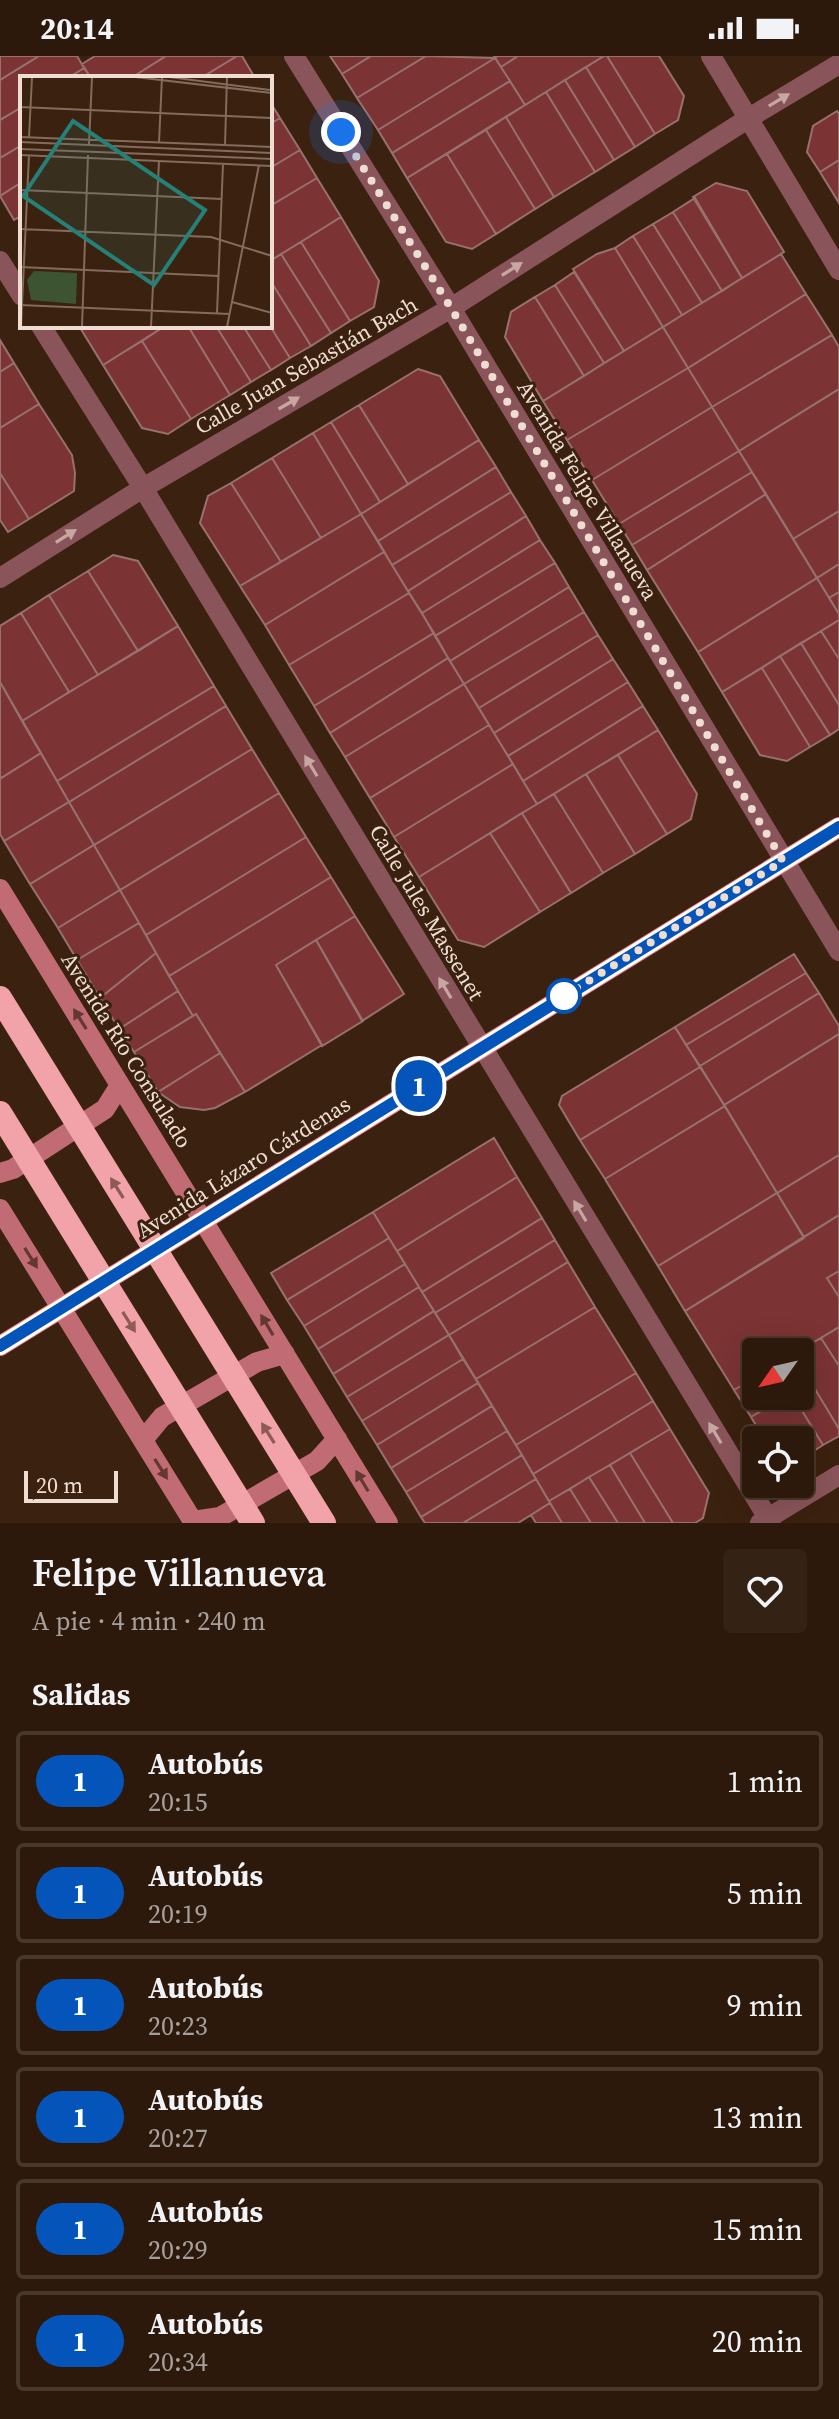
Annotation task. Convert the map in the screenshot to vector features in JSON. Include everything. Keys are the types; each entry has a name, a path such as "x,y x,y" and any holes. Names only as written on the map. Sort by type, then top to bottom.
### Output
{"highway":[{"path":"0,998 324,1523"},
{"path":"0,1113 253,1523"}],"main road":[{"name":"Avenida Lázaro Cárdenas","path":"0,1346 839,827"},
{"name":"Avenida Río Consulado","path":"0,889 388,1523"},
{"path":"0,1173 13,1169 105,1109 120,1085"},
{"path":"0,1209 194,1522 220,1517 317,1461 337,1439"},
{"path":"143,1440 162,1417 257,1362 285,1354"}],"street":[{"name":"Avenida Felipe Villanueva","path":"294,56 451,308 839,951"},
{"path":"711,56 839,270"},
{"name":"Calle Juan Sebastián Bach","path":"0,578 143,488 451,308 839,64"},
{"path":"0,261 20,293"},
{"name":"Calle Jules Massenet","path":"42,328 143,488 766,1521"},
{"path":"766,1521 839,1475"}],"building":[{"path":"0,56 39,56 0,80"},
{"path":"39,56 77,56 84,68 71,76 20,76 20,108 0,120 0,80"},
{"path":"95,56 166,56 134,76 90,76 82,64"},
{"path":"166,56 237,56 204,76 134,76"},
{"path":"242,56 254,76 204,76"},
{"path":"330,56 371,56 342,74"},
{"path":"371,56 426,56 357,98 342,74"},
{"path":"426,56 495,58 378,130 357,98"},
{"path":"494,56 518,56 501,67"},
{"path":"518,56 604,56 525,105 501,67"},
{"path":"607,56 655,134 635,147 586,67"},
{"path":"607,56 659,56 684,96 678,120 655,134"},
{"path":"495,58 510,81 392,153 378,130"},
{"path":"586,67 635,147 614,160 565,80"},
{"path":"84,68 90,76 71,76"},
{"path":"565,80 614,160 595,172 546,92"},
{"path":"510,81 525,105 407,178 392,153"},
{"path":"546,92 595,172 554,197 506,117"},
{"path":"272,105 280,118 272,123"},
{"path":"20,108 20,146 0,158 0,120"},
{"path":"837,111 839,160 820,172 807,152 813,126"},
{"path":"506,117 554,197 535,209 486,130"},
{"path":"280,118 300,150 272,167 272,123"},
{"path":"486,130 535,209 496,234 447,154"},
{"path":"20,146 20,183 0,196 0,158"},
{"path":"300,150 317,178 272,205 272,167"},
{"path":"447,154 496,234 472,249 446,242 407,178"},
{"path":"839,160 839,203 820,172"},
{"path":"317,178 341,217 272,260 272,205"},
{"path":"20,183 20,217 14,220 0,196"},
{"path":"716,183 747,191 784,252 742,278 693,197"},
{"path":"695,198 742,278 722,291 673,212"},
{"path":"673,212 722,291 702,303 653,224"},
{"path":"341,217 379,281 374,307 350,321 301,242"},
{"path":"653,224 702,303 682,315 633,236"},
{"path":"633,236 682,315 663,327 615,248"},
{"path":"301,242 350,321 331,333 281,254"},
{"path":"615,248 663,327 624,351 573,269 597,254"},
{"path":"281,254 331,333 311,346 272,283 272,260"},
{"path":"781,254 806,294 688,368 663,327"},
{"path":"574,272 624,351 604,363 555,285"},
{"path":"272,283 311,346 290,358 271,328"},
{"path":"555,285 604,363 584,376 535,297"},
{"path":"806,294 832,335 712,407 688,368"},
{"path":"535,297 584,376 543,401 505,337 511,312"},
{"path":"663,327 688,368 567,440 543,401"},
{"path":"80,328 162,328 103,365"},
{"path":"162,328 189,328 230,395 191,419 142,341"},
{"path":"189,328 217,328 251,382 230,395"},
{"path":"217,328 244,328 271,370 251,382"},
{"path":"244,328 271,328 290,358 271,370"},
{"path":"832,335 839,347 839,389 739,451 712,407"},
{"path":"0,340 14,363 0,372"},
{"path":"142,341 191,419 168,434 142,428 103,365"},
{"path":"14,363 39,404 0,428 0,372"},
{"path":"688,368 712,407 592,480 567,440"},
{"path":"418,369 440,376 479,440 408,484 359,405"},
{"path":"839,389 839,511 793,539 739,451"},
{"path":"39,404 72,455 74,491 29,519 0,473 0,428"},
{"path":"359,405 408,484 380,502 331,422"},
{"path":"712,407 739,451 619,524 592,480"},
{"path":"331,422 380,502 361,514 313,433"},
{"path":"313,433 361,514 321,538 272,458"},
{"path":"479,440 496,467 378,541 361,514"},
{"path":"739,451 752,472 632,545 619,524"},
{"path":"272,458 321,538 281,562 231,483"},
{"path":"496,467 511,492 392,565 378,541"},
{"path":"752,472 766,494 647,570 632,545"},
{"path":"0,473 29,519 8,532 0,520"},
{"path":"231,483 281,562 240,586 200,523 208,496"},
{"path":"511,492 526,516 408,591 392,565"},
{"path":"766,494 817,578 698,652 647,570"},
{"path":"839,511 839,564 817,578 793,539"},
{"path":"361,514 384,552 265,625 240,586"},
{"path":"526,516 540,540 422,613 408,591"},
{"path":"540,540 555,563 435,636 422,613"},
{"path":"384,552 409,593 289,665 265,625"},
{"path":"113,555 138,561 178,626 138,651 88,571"},
{"path":"555,563 569,587 450,661 435,636"},
{"path":"839,564 839,592 829,598 817,578"},
{"path":"88,571 138,651 98,675 49,595"},
{"path":"817,578 839,614 839,620 722,692 698,652"},
{"path":"569,587 584,612 464,684 450,661"},
{"path":"839,592 839,614 829,598"},
{"path":"409,593 434,633 314,706 289,665"},
{"path":"49,595 98,675 69,692 21,613"},
{"path":"584,612 598,635 479,708 464,684"},
{"path":"21,613 69,692 22,721 0,682 0,626"},
{"path":"839,620 839,659 821,631"},
{"path":"178,626 214,686 57,781 22,721"},
{"path":"821,631 839,659 839,705 801,643"},
{"path":"434,633 448,658 330,733 314,706"},
{"path":"598,635 613,659 494,733 479,708"},
{"path":"801,643 839,705 839,729 830,735 780,656"},
{"path":"780,656 830,735 810,747 762,668"},
{"path":"448,658 464,684 345,757 330,733"},
{"path":"613,659 628,682 508,756 494,733"},
{"path":"762,668 810,747 787,761 760,755 722,692"},
{"path":"0,682 41,753 1,778 0,776"},
{"path":"628,682 643,706 523,781 508,756"},
{"path":"464,684 489,725 370,798 345,757"},
{"path":"214,686 226,706 69,802 57,781"},
{"path":"226,706 252,749 94,845 69,802"},
{"path":"643,706 658,730 537,804 523,781"},
{"path":"489,725 513,764 394,837 370,798"},
{"path":"658,730 697,794 691,819 667,834 618,755"},
{"path":"252,749 279,793 120,890 94,845"},
{"path":"41,753 69,802 4,841 0,834 0,779"},
{"path":"618,755 667,834 635,854 586,774"},
{"path":"513,764 537,804 419,877 394,837"},
{"path":"586,774 635,854 603,873 554,794"},
{"path":"279,793 306,837 146,935 120,890"},
{"path":"554,794 603,873 571,893 522,813"},
{"path":"69,802 94,845 30,884 4,841"},
{"path":"522,813 571,893 540,912 490,833"},
{"path":"490,833 540,912 484,947 458,940 419,877"},
{"path":"306,837 331,877 169,976 146,935"},
{"path":"94,845 120,890 58,928 30,884"},
{"path":"331,877 355,916 276,965 322,1045 245,1092 169,976"},
{"path":"120,890 139,923 77,960 58,928"},
{"path":"355,916 404,994 362,1021 316,940"},
{"path":"139,923 156,953 100,998 77,960"},
{"path":"316,940 363,1021 322,1046 276,965"},
{"path":"156,953 178,991 119,1029 100,998"},
{"path":"794,954 806,973 686,1045 675,1027"},
{"path":"806,973 819,993 700,1066 686,1045"},
{"path":"178,991 193,1016 134,1052 119,1029"},
{"path":"819,993 839,1026 839,1034 724,1105 700,1066"},
{"path":"196,1014 220,1053 158,1092 134,1052"},
{"path":"675,1027 700,1067 580,1140 559,1105 562,1096"},
{"path":"839,1034 839,1155 777,1193 724,1105"},
{"path":"220,1053 245,1092 215,1108 204,1110 180,1107 158,1092"},
{"path":"700,1067 725,1106 605,1179 580,1140"},
{"path":"725,1106 777,1193 658,1266 605,1179"},
{"path":"494,1138 517,1177 397,1251 373,1212"},
{"path":"839,1155 839,1215 804,1237 777,1193"},
{"path":"517,1177 542,1218 422,1292 397,1251"},
{"path":"777,1193 804,1238 685,1311 658,1266"},
{"path":"373,1212 389,1238 287,1300 271,1273"},
{"path":"839,1215 839,1271 827,1278 839,1297 839,1327 814,1342 814,1338 742,1338 742,1385 734,1390 685,1311"},
{"path":"542,1218 555,1240 435,1313 422,1292"},
{"path":"389,1238 405,1264 304,1326 287,1300"},
{"path":"555,1240 568,1262 449,1335 435,1313"},
{"path":"568,1262 595,1307 476,1379 449,1335"},
{"path":"405,1264 419,1287 318,1349 304,1326"},
{"path":"839,1271 839,1297 827,1278"},
{"path":"419,1287 434,1311 333,1374 318,1349"},
{"path":"595,1307 636,1373 516,1445 476,1379"},
{"path":"434,1311 449,1335 347,1397 333,1374"},
{"path":"839,1327 839,1366 821,1338"},
{"path":"449,1335 463,1359 362,1421 347,1397"},
{"path":"821,1338 839,1366 839,1429 814,1387 814,1342"},
{"path":"463,1359 478,1383 377,1445 362,1421"},
{"path":"636,1373 653,1401 533,1474 516,1445"},
{"path":"478,1383 492,1406 391,1468 377,1445"},
{"path":"742,1385 742,1403 734,1390"},
{"path":"814,1387 839,1429 839,1436 823,1445 802,1410 814,1410"},
{"path":"653,1401 670,1429 549,1501 533,1474"},
{"path":"492,1406 507,1431 406,1492 391,1468"},
{"path":"747,1410 763,1410 751,1417"},
{"path":"763,1410 802,1410 811,1426 756,1426 751,1417"},
{"path":"670,1429 709,1493 703,1518 695,1523 673,1523 630,1453"},
{"path":"814,1430 823,1445 814,1451"},
{"path":"507,1431 522,1455 421,1517 406,1492"},
{"path":"630,1453 673,1523 645,1523 610,1465"},
{"path":"522,1455 536,1479 463,1523 425,1523 421,1517"},
{"path":"610,1465 645,1523 618,1523 589,1477"},
{"path":"589,1477 618,1523 591,1523 570,1489"},
{"path":"536,1479 550,1503 518,1523 463,1523"},
{"path":"570,1489 591,1523 562,1523 549,1501"},
{"path":"550,1503 562,1523 536,1523 531,1515"}],"bus line":[{"name":"1","path":"0,1346 839,827"}],"route":[{"path":"341,132 451,308 783,861 556,1001 564,996"}]}
